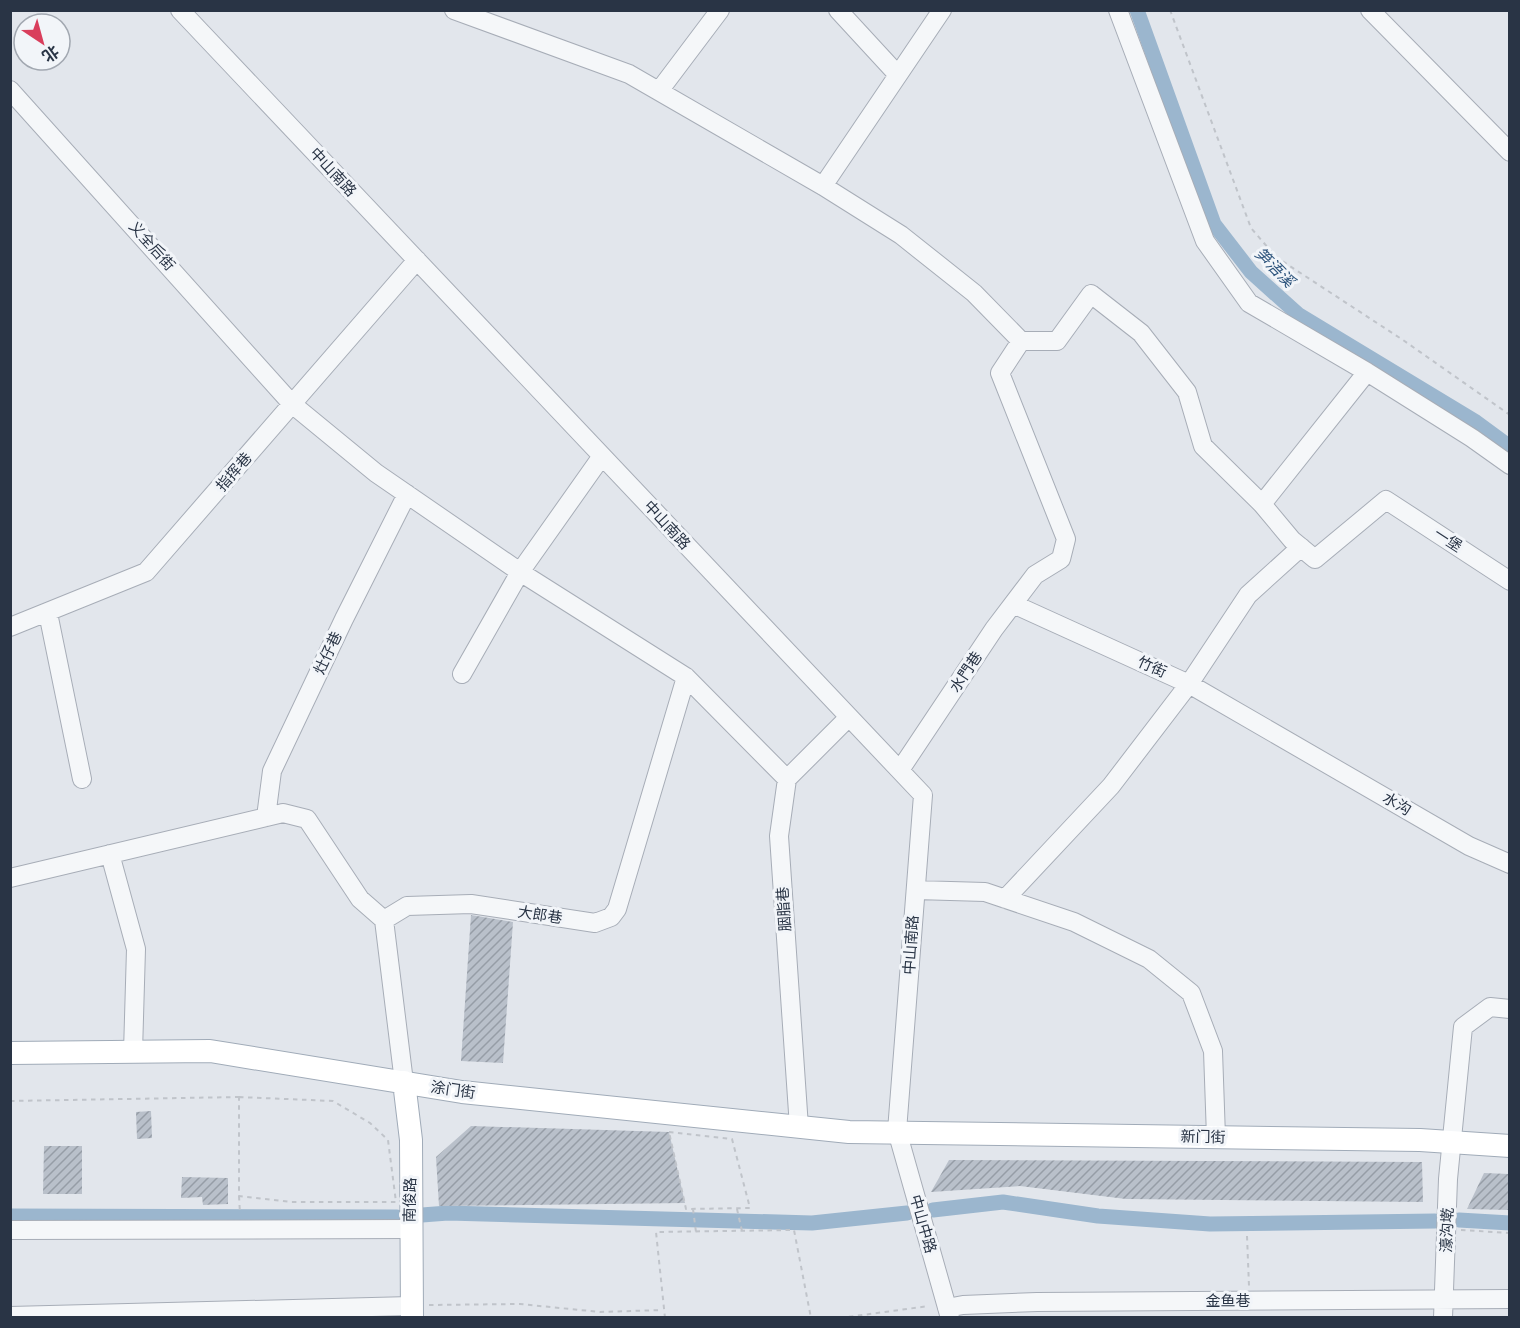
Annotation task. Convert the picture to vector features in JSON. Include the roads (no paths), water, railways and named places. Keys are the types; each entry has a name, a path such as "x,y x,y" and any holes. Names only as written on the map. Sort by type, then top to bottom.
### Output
{"main road":[{"name":"涂门街","path":"10,1053 210,1051 473,1094 849,1132 897,1131"},
{"name":"南俊路","path":"404,1082 411,1140 411,1312"},
{"name":"新门街","path":"897,1131 1451,1142 1509,1146"}],"street":[{"name":"中山南路","path":"180,10 923,795 897,1131"},
{"path":"454,10 629,74 823,186 901,235 974,293 1021,341 1057,341 1091,294 1141,333 1187,392 1203,446 1262,504 1301,547 1248,595 1189,684 1111,786 1005,899"},
{"path":"659,91 720,10"},
{"path":"838,10 897,74"},
{"path":"823,186 942,10"},
{"path":"1118,10 1204,241 1249,303 1367,372 1472,438 1509,465"},
{"path":"1370,10 1509,152"},
{"name":"义全后街","path":"10,90 292,404 376,473 520,572 686,677 787,780"},
{"name":"指挥巷","path":"10,627 146,572 417,260"},
{"name":"水門巷","path":"900,771 1035,575 1061,560 1066,539 1000,373 1021,341"},
{"path":"1262,504 1367,372"},
{"path":"462,674 520,572 602,456"},
{"name":"灶仔巷","path":"266,817 272,771 344,619 407,494"},
{"name":"一堡","path":"1301,547 1315,559 1386,500 1509,581"},
{"name":"竹街","path":"1013,604 1189,684 1287,740"},
{"path":"48,613 82,779"},
{"name":"大郎巷","path":"384,920 407,906 471,904 595,924 611,917 617,909 686,677"},
{"path":"787,780 849,717"},
{"name":"水沟","path":"1287,740 1469,846 1509,864"},
{"name":"胭脂巷","path":"787,780 779,836 799,1127"},
{"path":"10,878 283,813 307,819 360,899 384,920 404,1082"},
{"path":"110,854 136,950 134,1052"},
{"path":"916,890 985,892 1074,922 1138,954 1191,993 1213,1051 1216,1137"},
{"name":"濠沟墘","path":"1444,1309 1451,1142 1463,1027 1490,1007 1509,1009"},
{"name":"中山中路","path":"897,1131 949,1313"},
{"path":"10,1230 410,1229"},
{"name":"金鱼巷","path":"949,1313 963,1305 1037,1302 1250,1300 1444,1309 1509,1299"},
{"path":"10,1316 411,1312"}],"waterway":[{"name":"笋浯溪","path":"1137,10 1214,224 1251,272 1299,315 1476,422 1510,447"},
{"path":"933,1210 1003,1202 1098,1216 1210,1224 1435,1221"},
{"path":"422,1215 448,1213 812,1223 907,1213"},
{"path":"10,1216 397,1217"},
{"path":"1459,1220 1510,1223"}]}
